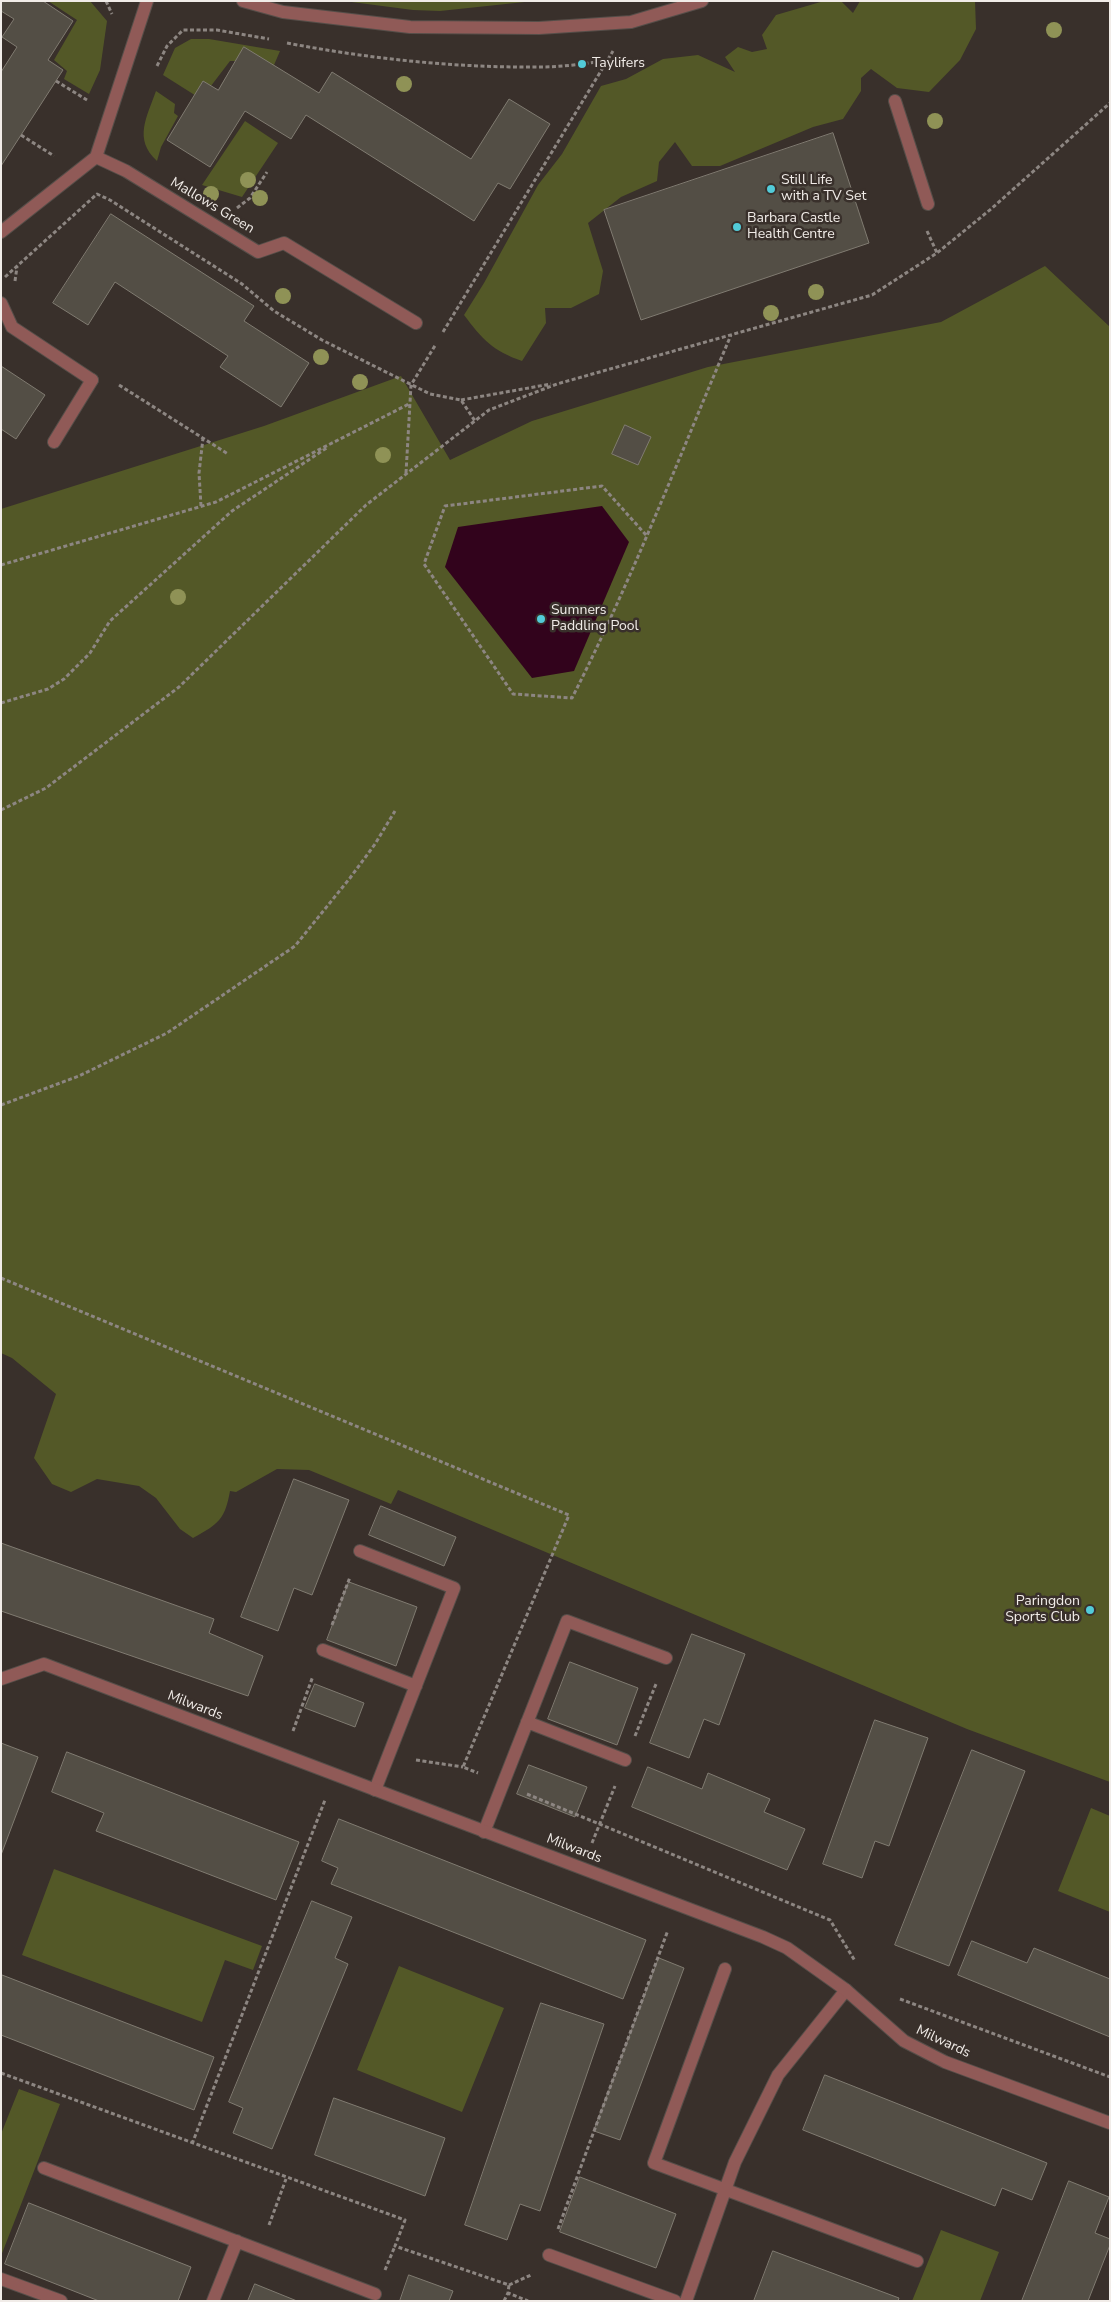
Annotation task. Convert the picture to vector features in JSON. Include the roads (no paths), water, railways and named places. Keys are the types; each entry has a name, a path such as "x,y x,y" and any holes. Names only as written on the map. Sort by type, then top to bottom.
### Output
{"street":[{"path":"1,232 96,157 147,1"},
{"path":"243,1 283,12 410,27 539,28 631,22 702,1"},
{"path":"895,101 928,204"},
{"name":"Mallows Green","path":"96,157 126,171 258,252 284,243 416,323"},
{"path":"1,302 12,327 92,380 54,442"},
{"path":"360,1551 454,1588 375,1790"},
{"path":"484,1832 567,1621 666,1658"},
{"path":"323,1650 416,1686"},
{"name":"Milwards","path":"1,1679 44,1664 787,1948 846,1990 904,2041 945,2062 1110,2123"},
{"path":"527,1722 625,1760"},
{"path":"725,1968 654,2163 917,2260"},
{"path":"686,2301 736,2162 778,2075 846,1990"},
{"path":"44,2168 375,2294"},
{"path":"213,2301 237,2241"},
{"path":"549,2255 675,2301"},
{"path":"1,2279 61,2301"}],"place":[{"name":"Taylifers","path":"582,64"},
{"name":"Still Life with a TV Set","path":"771,189"},
{"name":"Barbara Castle Health Centre","path":"737,227"},
{"name":"Sumners Paddling Pool","path":"541,619"},
{"name":"Paringdon Sports Club","path":"1090,1610"}]}
